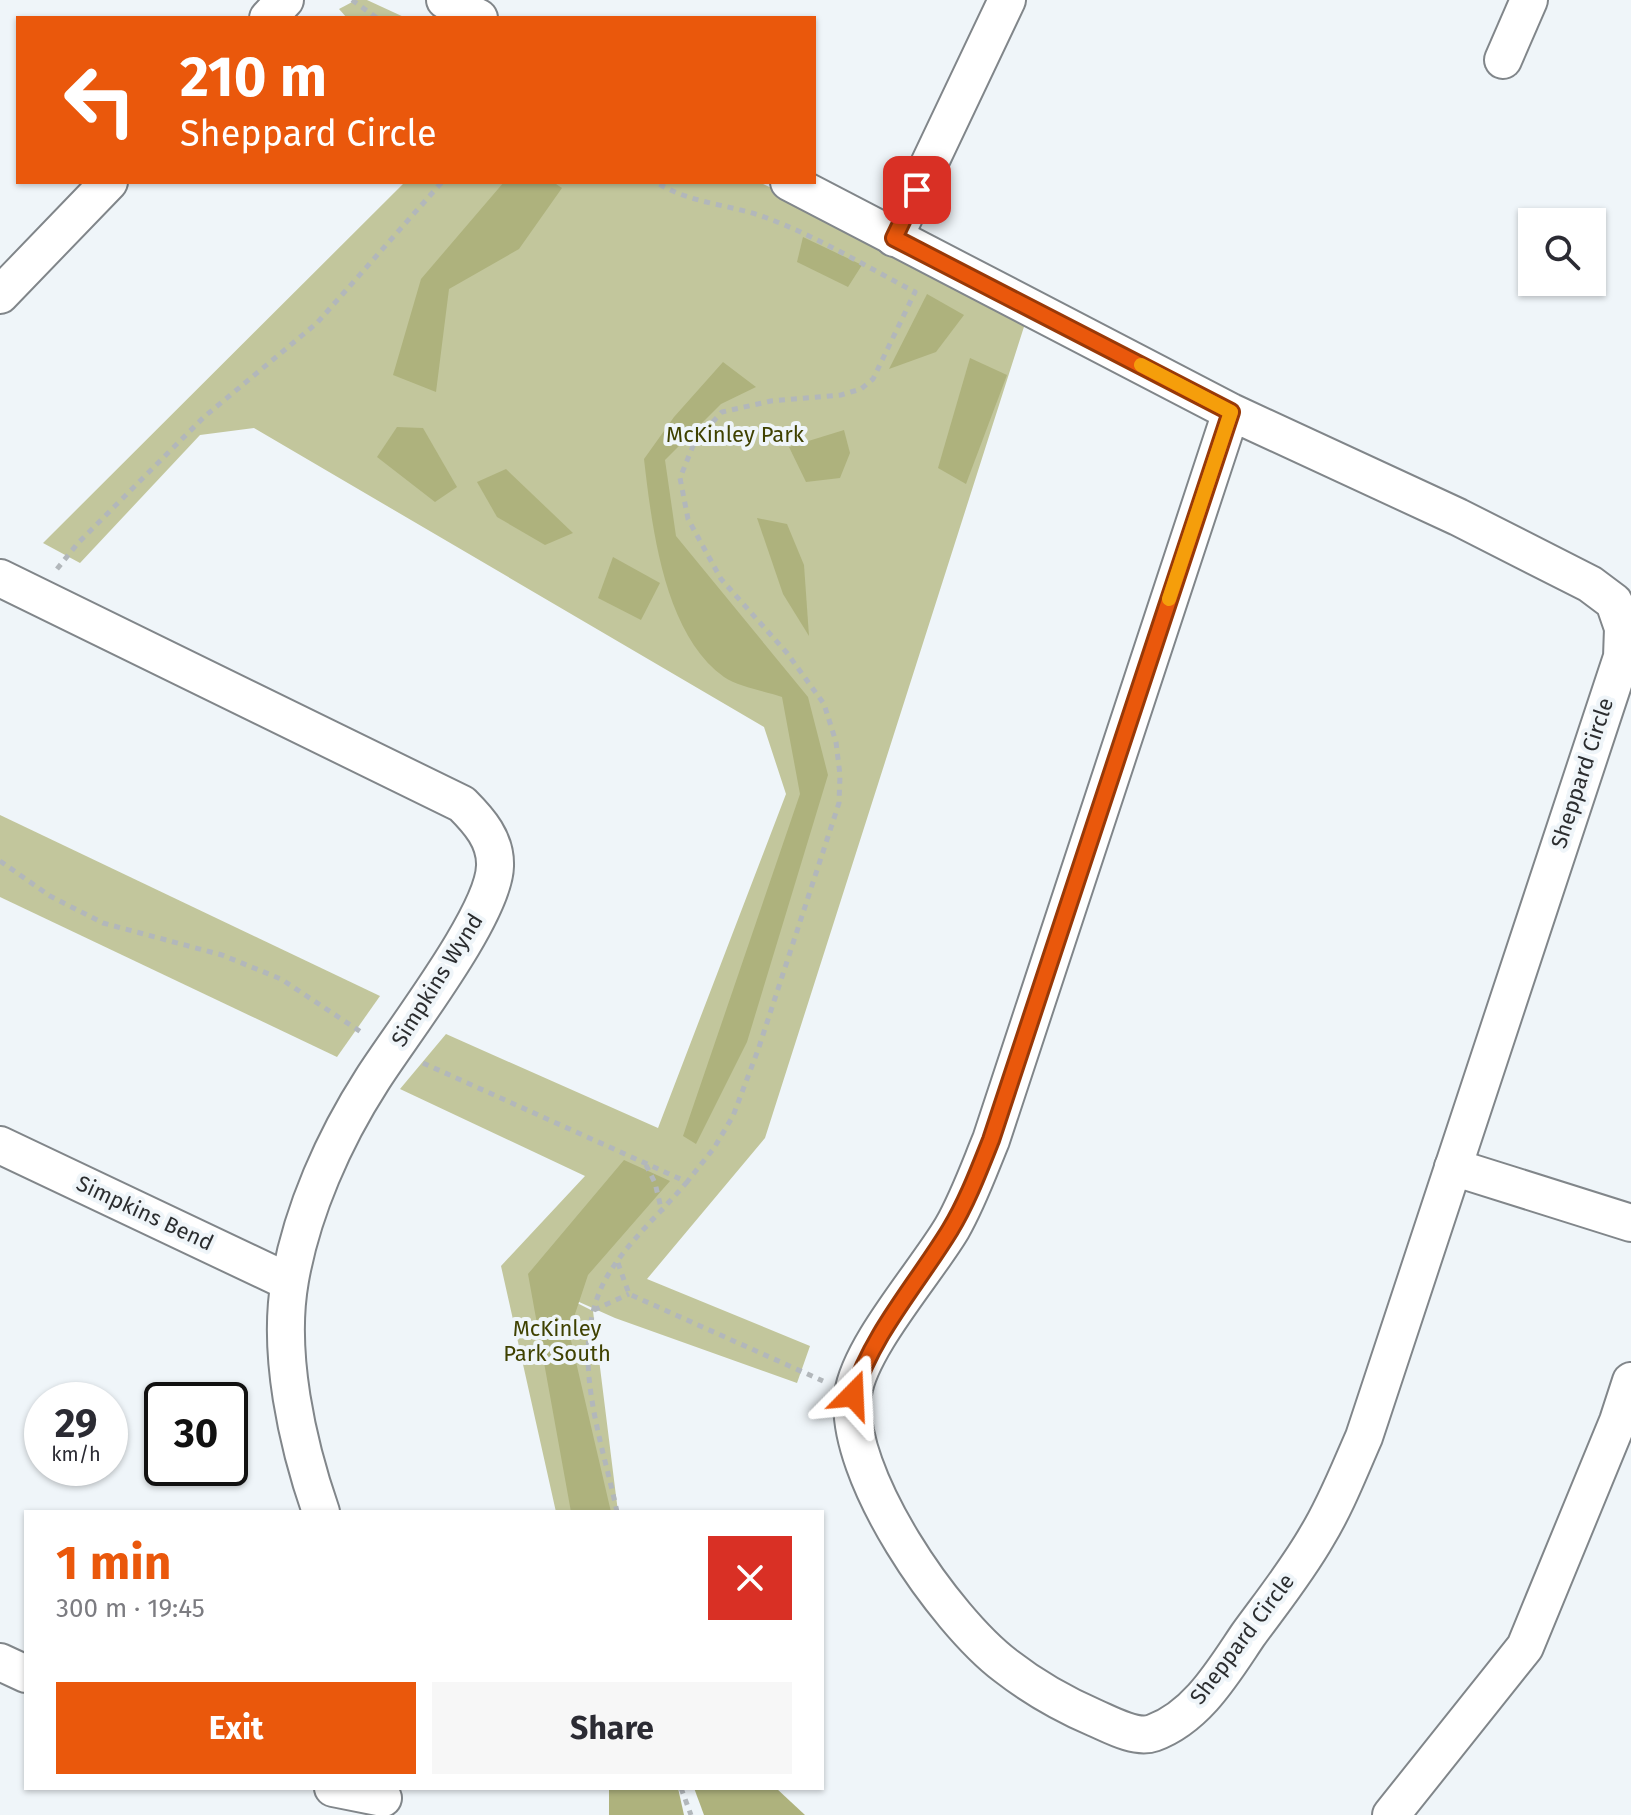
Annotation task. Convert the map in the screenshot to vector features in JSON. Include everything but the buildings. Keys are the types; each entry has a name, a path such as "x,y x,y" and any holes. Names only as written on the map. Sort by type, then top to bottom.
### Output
{"street":[{"path":"270,16 285,0"},
{"path":"445,0 475,16"},
{"path":"894,238 1007,0"},
{"path":"1503,60 1529,0"},
{"path":"0,295 107,184"},
{"name":"Sheppard Circle","path":"793,184 1231,412 1458,517 1590,584 1614,602 1623,628 1622,657 1364,1437 1318,1535 1201,1700 1170,1725 1149,1735 1123,1730 1047,1693 1006,1666 958,1621 886,1514 864,1464 853,1395"},
{"path":"853,1395 861,1370 874,1346 951,1228 991,1140 1231,412"},
{"name":"Simpkins Wynd","path":"0,578 462,804 481,823 493,847 495,867 490,890 477,918 372,1079 328,1161 304,1225 289,1282 288,1338 292,1399 303,1461 320,1510"},
{"name":"Simpkins Bend","path":"0,1145 289,1282"},
{"path":"1453,1167 1631,1223"},
{"path":"1391,1815 1525,1647 1618,1421 1631,1381"},
{"path":"0,1662 24,1673"},
{"path":"341,1790 383,1800"}],"path":[{"path":"352,0 374,16"},
{"path":"40,597 78,543 204,417 317,323 440,184"},
{"path":"617,1510 585,1356 593,1311 604,1281 714,1148 733,1116 758,1050 839,803 836,742 824,704 787,653 721,579 688,519 680,478 695,441 722,412 771,401 841,395 861,389 873,379 915,292 796,229 762,216 708,204 661,184"},
{"path":"0,861 50,896 103,923 222,955 281,979 393,1050 687,1182"},
{"path":"646,1164 659,1194 662,1212"},
{"path":"618,1263 629,1294 853,1395"},
{"path":"593,1311 629,1294"},
{"path":"682,1790 691,1815"}],"green space":[{"path":"356,0 367,0 402,16 345,16 339,9"},
{"name":"McKinley Park","path":"403,184 763,184 1030,308 765,1138 647,1279 810,1346 797,1383 615,1318 541,1285 593,1311 618,1510 556,1510 501,1266 585,1176 400,1089 446,1034 658,1128 786,794 764,727 254,428 200,435 80,563 43,543"},
{"path":"502,184 556,184 562,188 519,249 449,289 436,392 393,375 421,279"},
{"path":"803,237 862,265 848,287 797,262"},
{"path":"927,294 964,315 936,352 889,369"},
{"path":"970,358 1007,375 966,484 938,468"},
{"path":"723,362 756,387 721,404 665,460 676,536 808,697 828,775 747,1042 696,1144 683,1136 800,794 782,697 724,677 704,658 687,634 674,607 651,516 644,459 674,417"},
{"path":"397,427 423,428 457,487 435,502 377,457"},
{"path":"844,430 850,453 840,478 806,482 789,447"},
{"path":"506,469 573,533 545,545 497,517 477,482"},
{"path":"757,518 787,524 804,565 809,636 783,594"},
{"path":"613,557 660,583 641,620 598,598"},
{"path":"0,815 380,996 337,1057 0,897"},
{"name":"McKinley Park South","path":"624,1160 670,1181 588,1275 569,1332 611,1510 571,1510 528,1274"},
{"path":"609,1790 678,1790 684,1815 609,1815"},
{"path":"695,1790 778,1790 805,1815 704,1815"}],"slow traffic":[{"path":"1141,365 1231,412 1169,599"}],"route":[{"path":"853,1395 861,1370 874,1346 951,1228 991,1140 1231,412 894,238 917,190"}]}
